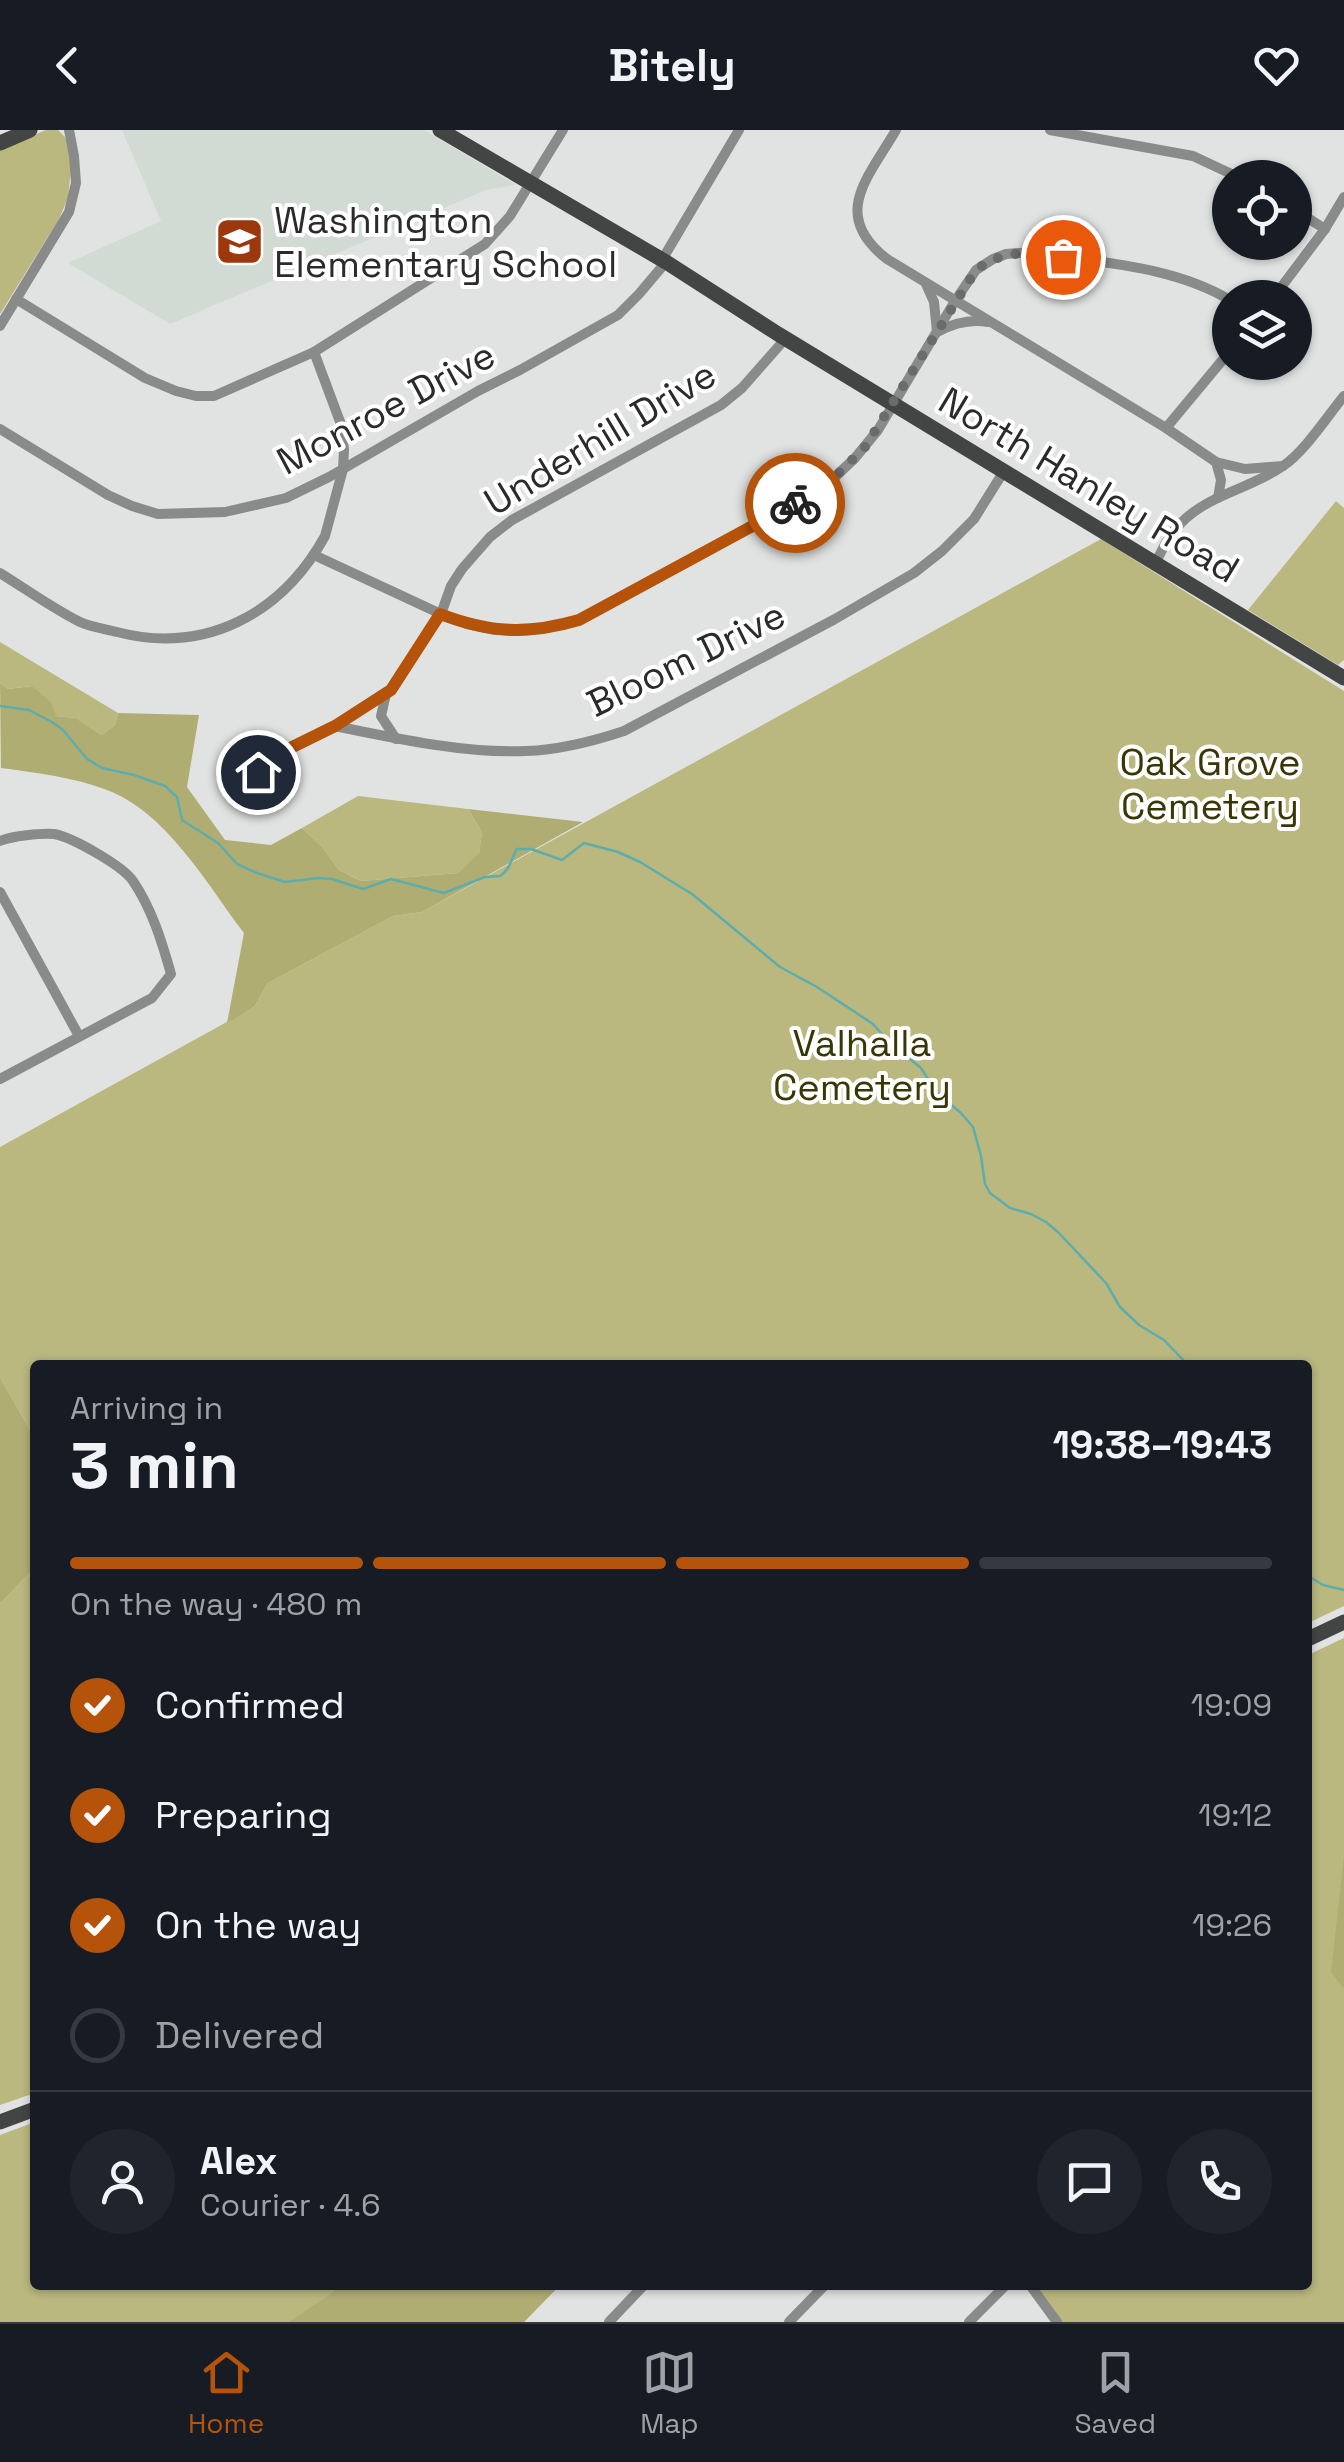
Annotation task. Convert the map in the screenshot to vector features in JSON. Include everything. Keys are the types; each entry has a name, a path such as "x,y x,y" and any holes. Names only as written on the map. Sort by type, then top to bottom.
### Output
{"main road":[{"path":"0,142 30,130"},
{"name":"North Hanley Road","path":"440,130 664,261 1342,674"},
{"path":"1312,1637 1344,1622"},
{"path":"0,2122 30,2111"}],"street":[{"path":"0,326 69,212 76,176 69,130"},
{"path":"16,299 146,378 176,391 214,396 314,352 485,244 510,216 563,130"},
{"name":"Monroe Drive","path":"0,429 108,494 158,514 225,512 286,498 618,314 664,261 739,130"},
{"path":"896,130 858,198 858,224 872,247 1216,462 1246,468 1283,466"},
{"path":"1050,130 1193,156 1212,165"},
{"path":"1287,280 1344,198"},
{"path":"1312,220 1326,228"},
{"path":"314,554 467,624 517,631 579,620 816,491 836,476 865,447 976,270 993,259 1032,252 1174,275 1212,290"},
{"path":"926,283 934,302 936,332"},
{"path":"936,332 969,322 994,324"},
{"name":"Underhill Drive","path":"270,758 335,726 391,690 440,614 462,569 490,537 512,520 722,405 786,338"},
{"path":"0,573 82,623 142,638 192,638 228,628 262,608 287,586 325,536 343,469 342,427 314,352"},
{"path":"1166,428 1212,373"},
{"path":"1156,562 1182,522 1218,498 1283,466 1344,396"},
{"path":"1216,462 1221,480 1218,498"},
{"name":"Bloom Drive","path":"335,726 396,739 514,752 624,732 914,573 974,518 1004,471"},
{"path":"386,693 381,716 396,739"},
{"path":"0,841 55,834 98,853 131,878 161,937 171,974 152,998 0,1078"},
{"path":"0,892 79,1036"},
{"path":"609,2322 639,2290"},
{"path":"789,2322 820,2290"},
{"path":"969,2322 1001,2290"},
{"path":"1034,2290 1057,2322"}],"shaded area":[{"name":"Washington Elementary School","path":"122,130 424,130 516,185 486,190 170,324 68,263 161,221"},
{"path":"0,683 8,689 32,686 51,702 56,716 76,718 102,735 115,725 118,713 199,715 187,787 225,840 271,845 302,828 339,870 361,881 458,873 479,853 482,832 468,809 583,822 422,912 393,916 268,983 254,1007 227,1023 244,933 184,851 128,800 81,782 1,768"},
{"path":"0,1377 30,1430 30,1572 0,1604"},
{"path":"1344,1855 1344,1989 1331,1972"},
{"path":"555,2290 524,2322 289,2322 332,2293"}],"green space":[{"path":"46,130 58,130 65,137 71,168 68,198 0,314 0,150"},
{"path":"1336,501 1344,508 1344,660 1338,665 1248,610"},
{"name":"Valhalla Cemetery","path":"1101,539 1344,691 1344,1606 1312,1621 1312,1360 30,1360 30,1430 0,1377 0,1147 254,1007 268,983 393,916 422,912"},
{"path":"0,642 118,713 115,725 102,735 76,718 56,716 32,686 8,689 0,683"},
{"path":"358,796 468,809 482,832 479,854 458,873 361,881 339,870 302,828"},
{"path":"30,1572 30,2095 0,2105 0,1604"},
{"path":"1344,1638 1344,2322 1062,2322 1038,2290 1312,2290 1312,1653"},
{"path":"30,2124 30,2290 555,2290 524,2322 0,2322 0,2135"}],"waterway":[{"path":"0,706 29,710 52,722 87,759 102,768 165,786 177,797 182,820 218,843 237,864 285,882 332,879 363,889 391,879 444,893 485,877 500,876 517,849 531,849 562,860 584,843 640,862 692,894 780,967 873,1024 921,1068 937,1093 973,1127 990,1193 1010,1208 1031,1214 1058,1232 1106,1283 1120,1307 1183,1360"},
{"path":"1312,1578 1344,1590"}],"way so far":[{"path":"795,503 836,476 865,447 976,270 993,259 1018,252 1063,257"}],"place":[{"name":"Washington Elementary School","path":"239,242"}],"route":[{"path":"258,772 269,769 270,758 335,726 391,690 440,614 494,630 517,631 579,620 795,503"}],"park label":[{"name":"Oak Grove Cemetery","path":"1210,784"}]}
